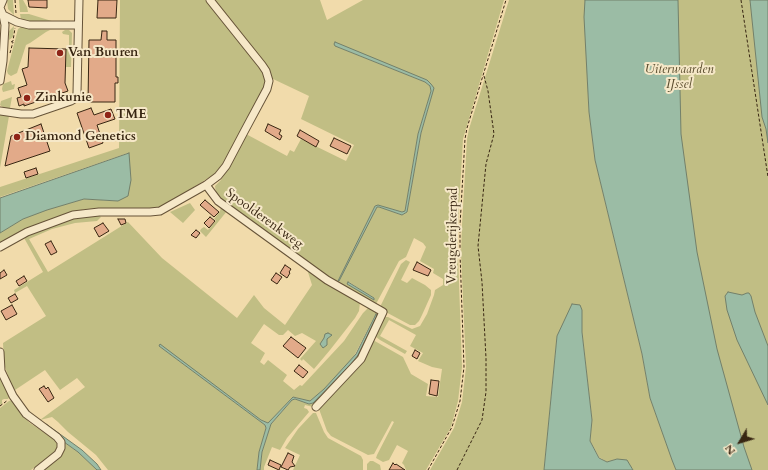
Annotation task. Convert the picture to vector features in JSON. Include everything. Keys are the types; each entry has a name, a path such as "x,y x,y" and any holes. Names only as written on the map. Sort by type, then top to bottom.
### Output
{"street":[{"path":"0,81 2,43 5,25 1,10 3,0"},
{"path":"0,111 33,114 72,101 76,98 79,0"},
{"name":"Spoolderenkweg","path":"210,0 262,65 266,71 269,81 268,89 226,166 218,176 206,185 218,201 314,270 349,293 383,312 361,359 316,407"},
{"path":"1,10 17,22 36,26 78,25"},
{"path":"0,247 27,232 73,215 99,212 160,211 206,185"},
{"path":"0,352 1,371 13,396 26,414 57,436 61,442 62,448 58,454 38,470"}],"path":[{"path":"2,43 13,41 17,22 15,0"},
{"name":"Vreugderijkerpad","path":"428,470 457,415 463,384 464,367 460,254 467,128 506,0"},
{"path":"741,0 768,177"},
{"path":"457,470 482,420 486,392 486,358 482,282 478,246 486,164 494,134 488,91 484,75"},
{"path":"0,406 13,396"}],"green space":[{"path":"7,0 13,0 14,15 8,9"},
{"path":"19,0 23,0 28,12 20,12"},
{"path":"120,0 206,0 263,71 266,81 265,87 226,161 213,175 162,207 149,209 85,209 52,219 24,231 0,245 0,233 23,219 46,210 84,199 118,201 131,180 128,153 0,197 0,187 119,148"},
{"path":"213,0 320,0 327,20 363,0 504,0 463,139 458,225 462,367 458,401 451,427 426,470 406,470 402,463 408,451 397,445 389,460 383,462 376,458 394,422 392,421 374,454 368,455 331,436 327,431 319,409 320,405 373,340 403,357 411,374 428,384 426,396 438,397 442,369 432,367 418,361 423,353 410,346 416,335 389,320 380,336 407,351 405,354 376,337 382,320 385,317 388,317 412,329 420,326 427,314 435,290 443,285 443,279 433,273 434,269 420,261 426,247 423,243 414,238 406,257 399,261 376,304 373,304 341,285 287,249 230,207 216,193 215,186 221,180 246,134 287,156 290,150 294,152 301,139 346,161 354,145 301,119 309,96 271,78","holes":["335,46 427,80 431,84 433,91 421,133 407,212 402,215 377,207 338,281 375,206 402,212 405,211 418,134 431,91 430,86 425,82","349,282 374,298 374,299 347,284"]},
{"name":"Uiterwaarden IJssel","path":"509,0 750,0 768,142 768,470 715,470 587,58 589,112 595,160 642,354 650,398 676,470 633,470 617,459 607,462 599,457 590,441 592,420 582,332 582,310 557,336 544,470 430,470 454,428 462,402 466,367 461,254 467,139"},
{"path":"20,14 29,14 55,22 27,21 21,19"},
{"path":"14,26 13,37 9,40 9,31"},
{"path":"21,27 56,30 46,32 26,45 17,73 11,76 7,71 18,29"},
{"path":"69,30 72,33 71,67 65,67 66,49 69,49 69,35 63,34 62,32"},
{"path":"11,81 12,85 15,84 14,89 3,92 3,84"},
{"path":"12,97 10,108 26,111 4,108 0,105 1,101"},
{"path":"0,114 9,116 0,168"},
{"path":"190,203 195,210 183,223 170,212"},
{"path":"221,207 227,211 206,237 200,231 201,229 204,227 208,230 216,221 214,219"},
{"path":"98,214 101,217 97,221 75,223 52,229 29,239 48,272 128,222 162,258 237,318 254,295 264,308 285,325 312,285 307,269 360,302 359,311 355,318 314,369 303,359 302,361 300,359 316,341 302,333 295,336 288,330 283,335 279,335 264,324 251,343 265,353 260,362 264,365 268,360 287,375 283,381 294,390 300,385 302,386 344,341 363,313 370,306 380,314 361,356 313,407 305,405 304,408 309,412 287,438 280,450 272,447 264,470 260,470 262,452 271,424 292,400 295,399 309,404 313,403 355,359 377,316 374,317 353,358 324,389 310,401 305,401 295,397 291,399 268,423 261,420 159,345 265,425 266,428 259,452 257,470 108,470 96,455 52,417 40,420 85,387 77,378 60,390 45,370 15,390 11,384 4,364 3,343 46,316 27,286 15,293 14,290 43,272 23,236 80,216"},
{"path":"406,260 410,262 401,280 407,283 412,278 431,290 431,295 422,315 415,325 410,325 382,310 380,307 401,264"},
{"path":"0,369 10,396 8,399 2,400 2,404 0,405"},
{"path":"13,400 20,413 30,423 57,442 59,449 31,470 0,470 0,408 9,401"},
{"path":"313,413 316,413 328,438 361,456 363,460 363,470 293,470 300,455 285,448 298,429"},
{"path":"65,443 78,452 97,470 42,470 62,455 65,449"},
{"path":"370,461 380,465 381,470 367,470 367,464"}],"shaded area":[{"path":"585,0 678,0 681,134 697,252 717,349 744,447 752,470 676,470 672,460 650,398 642,354 595,160 589,112 584,17"},
{"path":"750,0 768,0 768,143 762,117"},
{"path":"335,42 427,80 434,88 421,133 407,212 402,215 377,207 339,281 375,206 378,205 402,212 405,211 418,134 431,91 430,86 425,82 335,46"},
{"path":"129,153 131,180 128,196 118,201 84,199 23,219 0,233 0,198"},
{"path":"348,282 374,298 374,300 347,284"},
{"path":"728,292 742,295 749,293 751,296 755,312 768,346 768,405 737,340 727,310 725,296"},
{"path":"572,304 580,305 582,310 582,332 592,420 590,441 599,458 607,462 617,459 627,460 633,470 544,470 557,336"},
{"path":"376,314 377,316 358,355 351,364 313,403 309,404 295,399 292,400 271,424 262,452 260,470 257,470 259,452 266,428 265,425 159,346 160,344 261,420 268,423 293,397 310,401 324,389 356,354"},
{"path":"328,333 332,335 327,339 327,345 323,348 320,344 325,334"},
{"path":"46,424 82,450 97,464 101,470 97,470 78,452 64,442 62,437"}],"building":[{"path":"28,0 47,0 47,8 29,7"},
{"path":"98,0 117,0 116,18 97,18"},
{"path":"102,31 107,31 107,40 116,40 116,77 118,77 118,83 115,83 115,102 88,102 89,40 101,40"},
{"path":"29,48 66,49 65,83 68,91 24,106 24,104 19,106 17,98 21,97 18,88 27,85 22,69 28,67"},
{"path":"91,108 94,115 111,109 115,119 97,125 103,143 89,148 77,113"},
{"path":"41,124 50,151 5,166 11,136"},
{"path":"268,124 281,130 279,134 282,136 280,140 265,131"},
{"path":"300,130 319,141 316,147 297,136"},
{"path":"334,138 351,146 347,154 330,146"},
{"path":"36,168 38,174 26,178 24,172"},
{"path":"205,200 219,212 214,217 200,205"},
{"path":"210,217 215,221 209,228 204,223"},
{"path":"118,219 125,219 126,223 121,225"},
{"path":"103,223 109,231 99,237 94,228"},
{"path":"196,230 200,233 196,238 191,235"},
{"path":"51,241 57,252 51,255 45,244"},
{"path":"417,262 431,270 428,276 413,270"},
{"path":"285,265 291,269 287,278 280,273"},
{"path":"4,270 7,275 0,279 0,273"},
{"path":"276,273 282,277 277,284 271,280"},
{"path":"24,276 27,281 19,286 16,281"},
{"path":"15,294 18,299 11,303 8,298"},
{"path":"12,305 17,314 6,320 1,311"},
{"path":"291,337 306,348 298,358 283,346"},
{"path":"415,350 420,353 417,359 412,356"},
{"path":"299,365 308,372 303,378 294,371"},
{"path":"431,380 439,381 437,396 429,394"},
{"path":"44,386 46,389 48,387 54,398 48,402 39,389"},
{"path":"288,453 294,456 292,462 295,466 290,467 288,470 281,467"},
{"path":"270,460 281,465 279,470 268,465"},
{"path":"393,463 395,465 396,464 405,470 389,470"}],"place":[{"name":"Van Buuren","path":"60,53"},
{"name":"Zinkunie","path":"27,98"},
{"name":"TME","path":"108,115"},
{"name":"Diamond Genetics","path":"17,137"}]}
